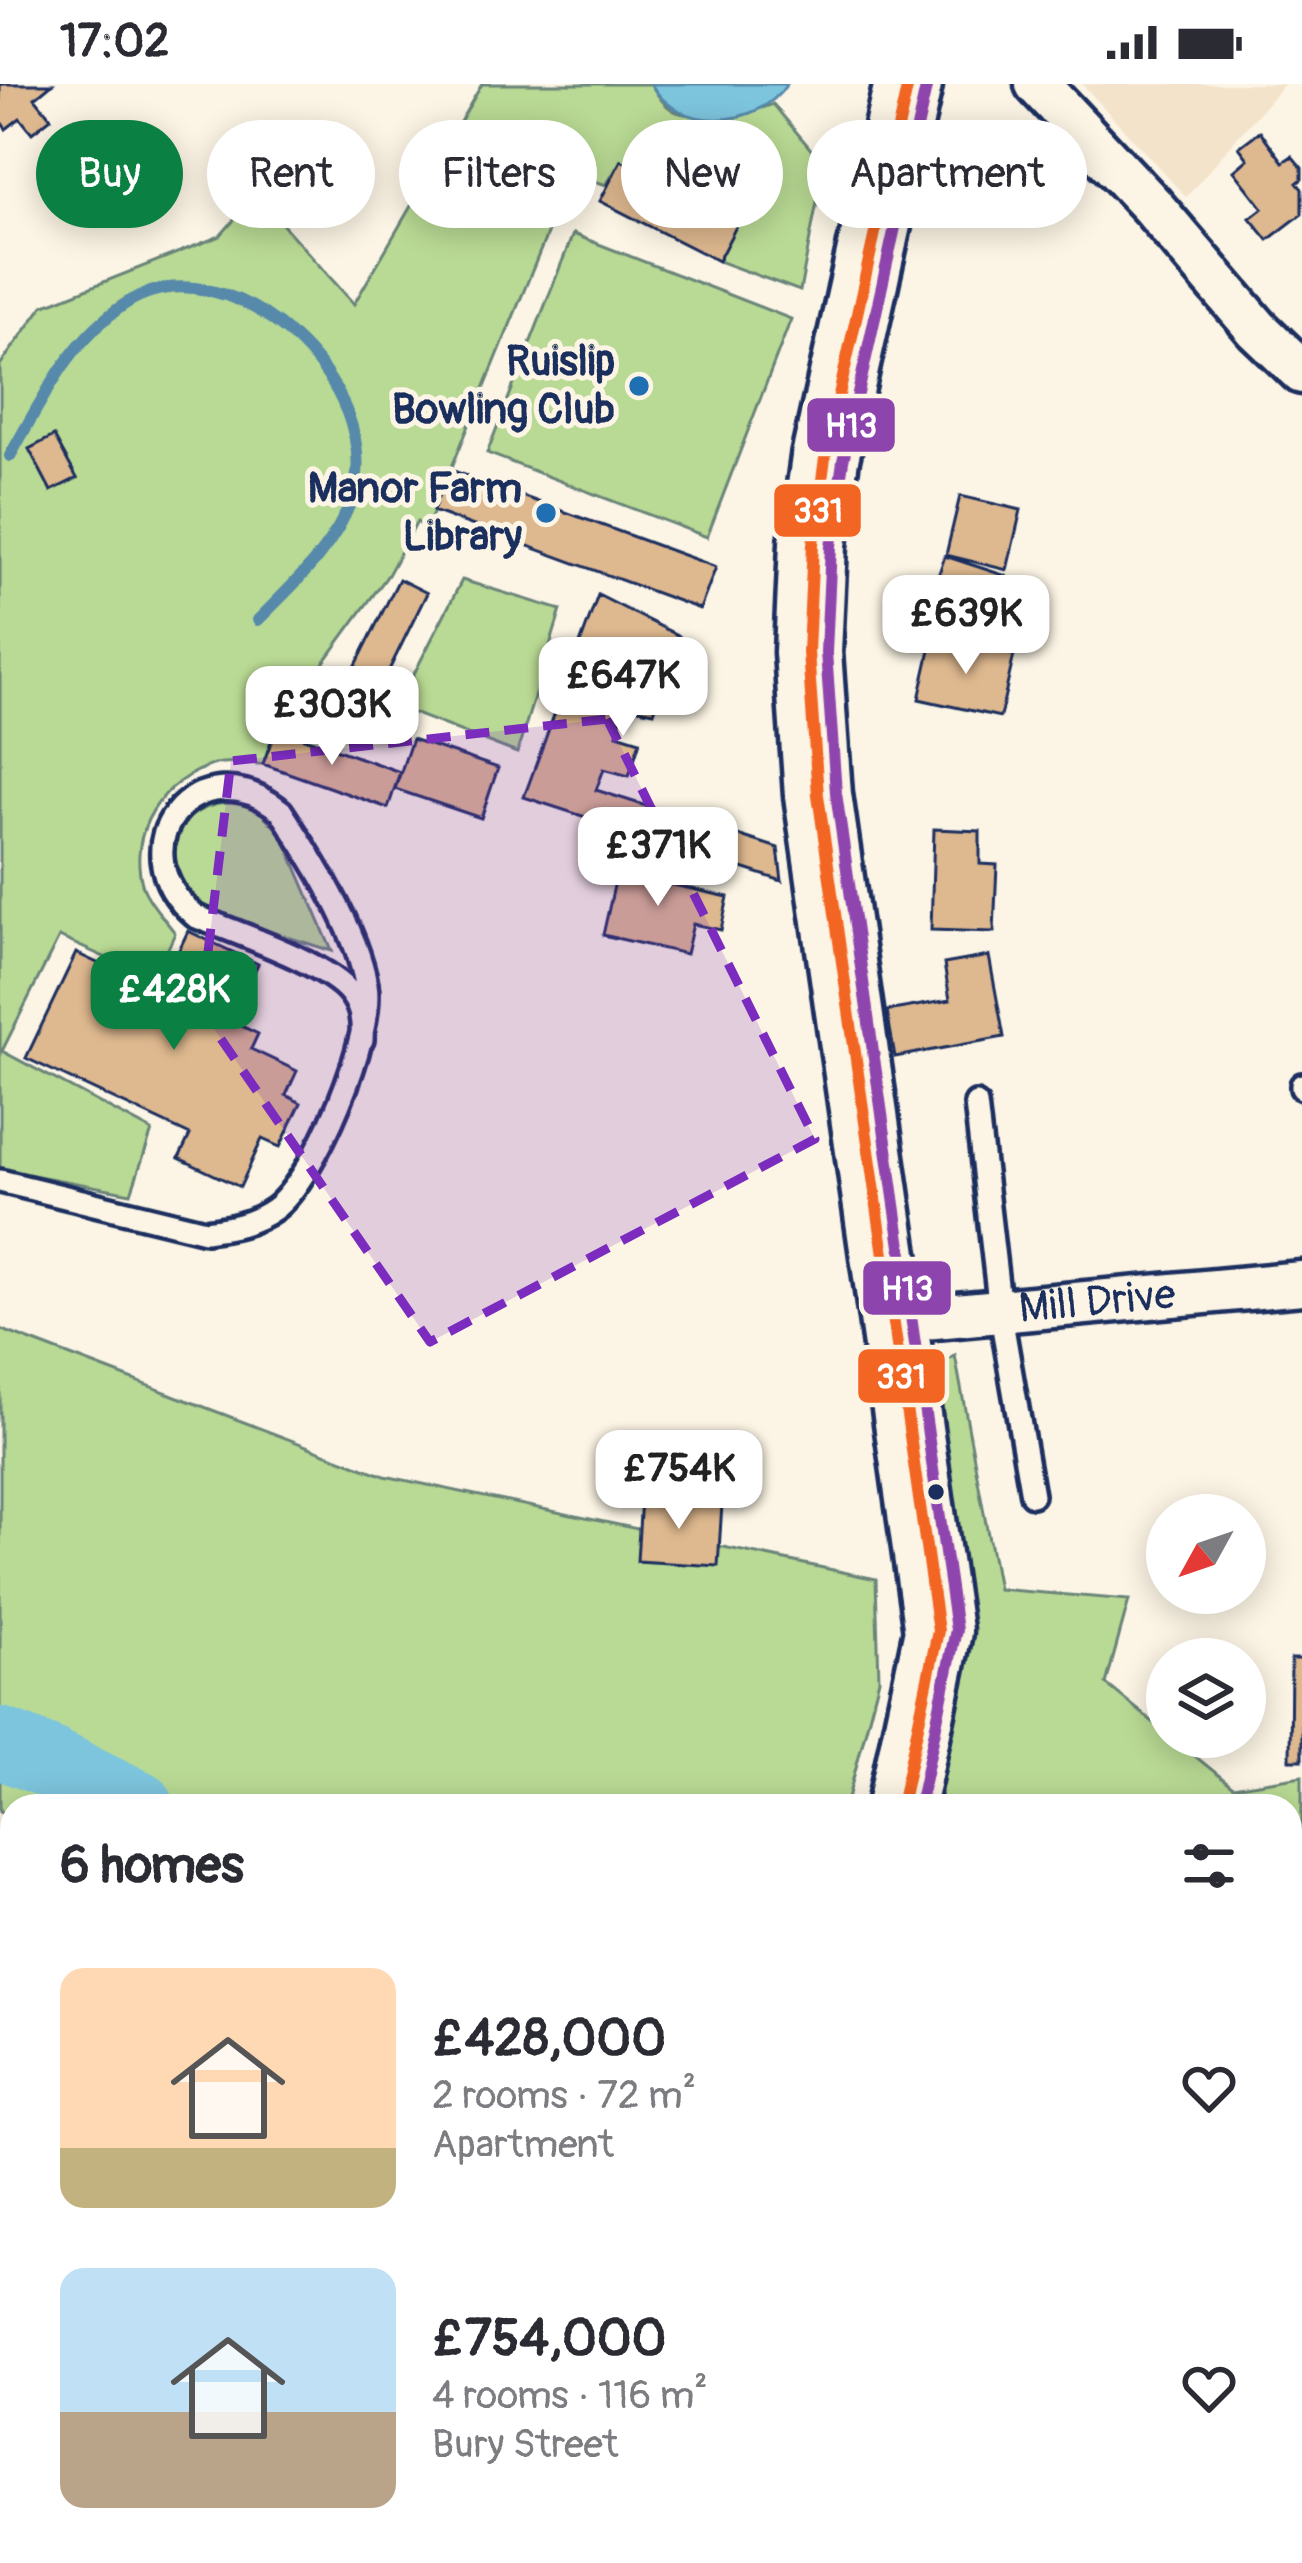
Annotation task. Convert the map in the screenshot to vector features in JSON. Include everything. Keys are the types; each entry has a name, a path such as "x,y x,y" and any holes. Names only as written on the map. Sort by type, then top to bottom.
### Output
{"main road":[{"path":"904,1794 938,1630 818,795 808,652 813,544 825,458 908,84"}],"street":[{"path":"1037,84 1152,206 1257,329 1302,372"},
{"name":"Mill Drive","path":"891,1321 1302,1283"}],"lane":[{"path":"0,1181 192,1230 238,1227 272,1210 296,1189 310,1167 362,1040 368,998 359,958 281,811 244,789 204,792 170,820 162,840 160,862 177,901 195,916 338,981 364,1021 362,1040"},
{"path":"976,1104 1000,1310 1032,1496"}],"highlighted area":[{"path":"607,719 815,1139 430,1342 201,1010 231,761"}],"shaded area":[{"path":"1082,84 1284,84 1186,197"}],"green space":[{"path":"482,84 651,84 673,110 697,115 773,104 807,145 807,228 812,228 800,291 718,261 734,228 783,228 783,120 621,120 621,161 606,185 597,182 597,120 461,120"},
{"path":"399,227 550,228 427,528 417,522 388,575 276,728 263,764 221,763 197,771 180,781 153,810 140,847 139,866 146,893 175,933 154,979 59,937 2,1051 152,1131 131,1193 0,1169 0,365 43,306 220,236 227,228 286,228 354,304"},
{"name":"Ruislip Bowling Club","path":"573,234 791,319 707,537 487,453"},
{"path":"462,580 561,610 517,753 397,707"},
{"path":"242,802 256,807 283,836 332,951 205,911 176,877 171,858 182,825 216,804"},
{"path":"0,1329 385,1476 876,1579 879,1679 849,1794 113,1794 0,1743"},
{"path":"955,1355 998,1589 1129,1600 1106,1684 1146,1716 1146,1758 1197,1758 1233,1787 1302,1776 1302,1794 937,1794 973,1634 917,1385"},
{"path":"0,1760 75,1794 0,1794"}],"water":[{"path":"651,84 787,84 757,110 718,119 680,111"}],"building":[{"path":"0,84 52,84 35,98 51,118 36,120 32,133 20,118 6,129 0,120"},
{"path":"1260,131 1283,162 1292,156 1302,168 1297,183 1302,189 1302,214 1268,240 1250,218 1263,208 1234,171 1248,159 1239,147"},
{"path":"621,160 621,212 600,201"},
{"path":"653,228 735,228 718,261"},
{"path":"54,436 77,478 51,491 29,449"},
{"path":"448,469 716,567 700,609 433,511"},
{"path":"960,496 1021,510 1007,570 946,555"},
{"path":"945,556 1006,576 985,643 927,624 935,600 947,604 954,581 938,576"},
{"path":"399,579 427,593 360,729 331,715"},
{"path":"598,595 679,636 654,712 624,706 617,734 640,741 629,776 604,769 596,790 778,848 782,881 524,797"},
{"path":"933,637 1014,655 1000,717 919,699"},
{"path":"276,728 400,772 388,808 263,764"},
{"path":"412,739 498,768 481,818 395,789"},
{"path":"934,829 980,831 980,864 997,865 994,932 931,930"},
{"path":"622,850 647,855 642,878 728,897 721,930 693,924 686,954 603,935"},
{"path":"188,931 258,964 231,1021 258,1034 251,1049 297,1071 286,1095 301,1103 280,1147 262,1139 240,1187 179,1158 190,1135 26,1058 76,953 159,992"},
{"path":"989,956 1004,1037 895,1057 887,1011 950,1000 944,964"},
{"path":"641,1498 722,1504 718,1566 637,1561"},
{"path":"1291,1659 1302,1659 1302,1760 1290,1760"}],"waterway":[{"path":"10,456 72,354 125,304 166,289 209,290 252,307 291,334 324,370 347,411 357,455 352,498 335,533 258,620"},
{"path":"0,1743 113,1794"}],"transit line":[{"name":"331","path":"904,1794 938,1631 818,795 808,652 813,544 825,458 908,84"},
{"name":"H13","path":"922,1794 956,1630 836,793 826,652 831,546 843,461 926,88"}],"place":[{"name":"Ruislip Bowling Club","path":"639,386"},
{"name":"Manor Farm Library","path":"546,513"}]}
